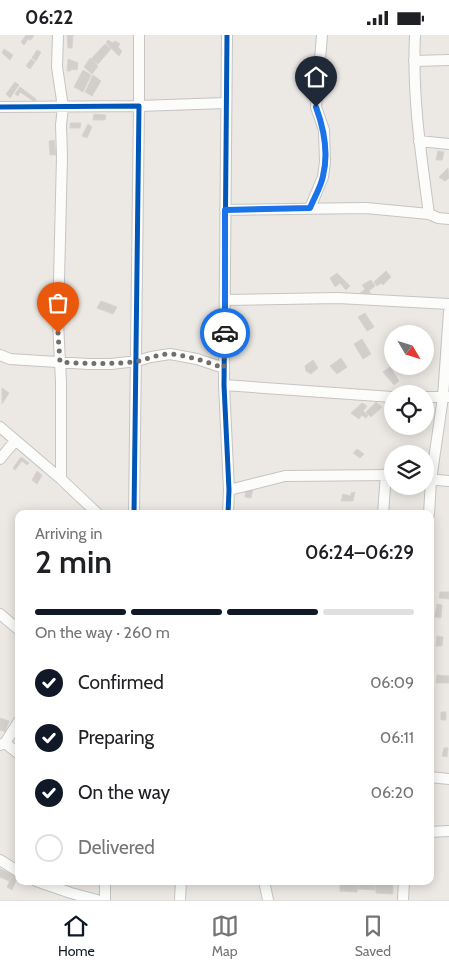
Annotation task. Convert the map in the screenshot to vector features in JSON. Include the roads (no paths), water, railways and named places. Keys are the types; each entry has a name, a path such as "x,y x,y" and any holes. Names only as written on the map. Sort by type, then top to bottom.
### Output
{"street":[{"path":"58,35 57,67 63,107 61,125 58,322 61,479"},
{"path":"134,510 139,35"},
{"path":"227,35 224,385 228,510"},
{"path":"310,208 323,177 325,162 324,130 316,107 322,35"},
{"path":"414,35 419,141 429,214"},
{"path":"414,61 449,60"},
{"path":"0,107 225,103"},
{"path":"419,141 449,144"},
{"path":"225,210 366,208 429,214 438,218 449,219"},
{"path":"225,299 338,298 449,304"},
{"path":"434,452 446,397 449,312"},
{"path":"0,355 10,359 88,364 137,361 170,354 197,359 224,368"},
{"path":"224,385 384,396"},
{"path":"0,427 94,510"},
{"path":"0,459 15,441"},
{"path":"229,490 285,476 384,475"},
{"path":"434,480 449,481"},
{"path":"384,510 386,495"},
{"path":"428,495 429,510"},
{"path":"0,614 15,627"},
{"path":"15,727 3,744 15,752"},
{"path":"434,777 449,779"},
{"path":"434,832 449,831"},
{"path":"0,860 15,869"},
{"path":"48,885 97,900"},
{"path":"105,885 106,900"},
{"path":"180,900 181,885"},
{"path":"265,885 268,900"},
{"path":"403,900 404,885"}]}
